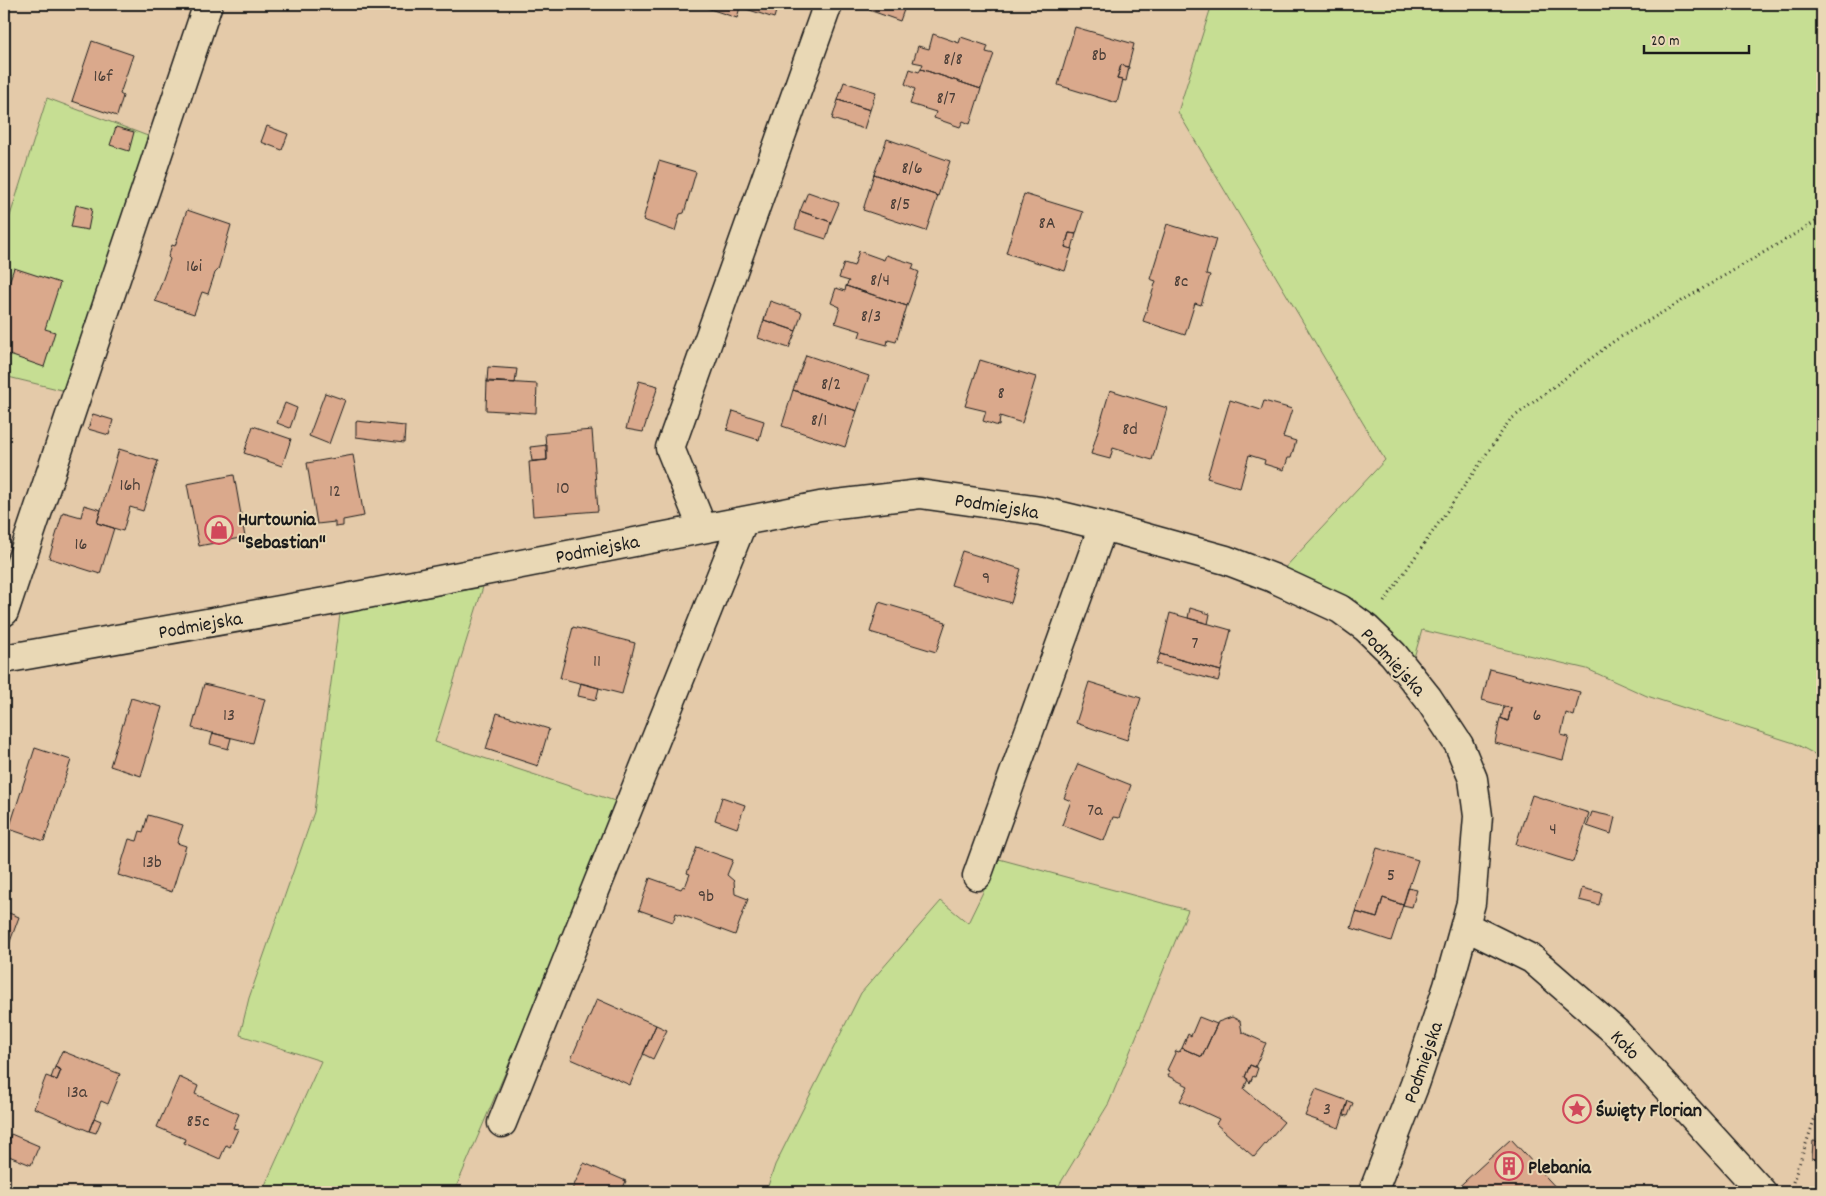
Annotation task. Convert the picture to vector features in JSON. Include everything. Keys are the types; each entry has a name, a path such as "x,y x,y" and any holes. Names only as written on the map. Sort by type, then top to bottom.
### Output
{"street":[{"path":"4,612 208,4"},
{"path":"702,527 670,448 828,4"},
{"name":"Podmiejska","path":"4,659 336,600 702,527 820,506 920,494 1032,510 1103,526 1235,563 1340,610 1366,628 1393,654 1428,698 1459,745 1473,779 1478,816 1471,902 1448,986 1415,1084 1373,1192"},
{"path":"502,1123 743,521"},
{"path":"977,876 1103,526"},
{"name":"Koło","path":"1465,926 1532,959 1616,1032 1762,1192"}],"path":[{"path":"1366,628 1510,420 1614,341 1822,218"},
{"path":"1792,1184 1822,1097"}],"green space":[{"path":"1212,4 1822,4 1822,758 1794,743 1647,696 1587,669 1422,630 1413,661 1354,599 1281,572 1385,460 1178,112"},
{"path":"47,98 153,138 70,392 4,376 4,235"},
{"path":"483,587 435,742 621,803 454,1192 262,1192 321,1061 240,1035 249,998 314,812 340,614"},
{"path":"999,859 1188,910 1109,1103 1055,1192 766,1192 775,1165 861,993 941,901 968,923"}],"building":[{"path":"708,4 778,4 774,18 740,7 737,18 707,8"},
{"path":"871,4 906,4 900,21 869,10"},
{"path":"974,4 994,4 992,10"},
{"path":"1075,27 1134,44 1128,67 1121,65 1117,79 1123,80 1117,103 1058,85"},
{"path":"933,34 959,43 961,37 988,46 986,52 994,54 981,89 921,69 923,64 913,62 918,46 929,49"},
{"path":"92,41 133,55 120,94 123,96 117,116 72,101"},
{"path":"1121,65 1129,67 1126,81 1117,79"},
{"path":"910,69 919,72 921,69 981,89 970,124 963,121 960,127 934,118 936,112 910,104 915,89 905,84"},
{"path":"844,82 876,92 870,110 838,100"},
{"path":"838,100 870,110 864,129 832,119"},
{"path":"267,126 288,134 282,150 261,142"},
{"path":"116,127 134,132 129,151 110,145"},
{"path":"887,139 950,161 938,196 874,174"},
{"path":"659,161 696,172 684,213 680,214 675,231 643,220"},
{"path":"874,174 938,196 926,231 863,210"},
{"path":"808,192 839,203 831,222 800,211"},
{"path":"1024,194 1083,212 1076,234 1069,233 1065,247 1072,249 1065,271 1006,253"},
{"path":"76,205 92,209 88,230 71,227"},
{"path":"187,210 231,225 218,270 215,273 208,294 202,292 194,314 155,301 170,259 168,257 172,245 175,246"},
{"path":"800,211 831,222 826,239 795,229"},
{"path":"1167,224 1216,239 1206,274 1210,275 1201,305 1195,303 1185,335 1143,321 1156,281 1150,279"},
{"path":"1069,233 1076,234 1072,249 1065,247"},
{"path":"859,251 884,260 886,255 914,264 912,269 919,272 907,306 846,286 849,281 839,278 844,263 854,266"},
{"path":"14,268 60,283 45,329 55,332 44,367 4,353 4,297"},
{"path":"846,286 907,306 896,342 888,340 887,345 859,337 861,331 835,323 840,307 831,303 836,288 845,291"},
{"path":"770,301 802,312 796,331 764,320"},
{"path":"764,320 796,331 789,348 758,338"},
{"path":"806,355 869,376 857,411 793,390"},
{"path":"980,360 1036,377 1022,423 1000,416 999,426 995,425 983,421 986,411 965,406"},
{"path":"488,367 517,369 515,383 487,382"},
{"path":"487,381 537,384 536,413 486,410"},
{"path":"639,381 658,386 643,432 626,429"},
{"path":"793,390 857,411 845,447 782,426"},
{"path":"1110,390 1167,408 1152,460 1113,448 1110,459 1091,454"},
{"path":"325,393 345,400 329,444 309,436"},
{"path":"1230,400 1261,410 1264,401 1292,409 1283,437 1296,441 1291,458 1288,458 1284,470 1264,464 1265,460 1249,455 1240,488 1207,478"},
{"path":"285,403 297,408 290,428 277,423"},
{"path":"733,411 764,421 759,440 727,430"},
{"path":"93,414 113,420 109,435 88,429"},
{"path":"356,421 405,426 404,443 356,437"},
{"path":"253,426 291,439 282,466 244,453"},
{"path":"592,430 598,511 533,516 529,462 547,460 545,434"},
{"path":"547,445 547,460 532,461 530,447"},
{"path":"119,449 158,461 143,511 130,507 123,531 97,523"},
{"path":"353,455 364,516 343,520 343,526 335,527 335,522 317,524 307,463"},
{"path":"234,475 245,537 199,546 187,484"},
{"path":"84,505 101,510 97,523 114,528 100,574 49,558 63,512 81,517"},
{"path":"4,506 10,508 4,528"},
{"path":"962,551 1021,569 1011,603 951,585"},
{"path":"879,602 946,622 936,652 870,632"},
{"path":"1190,608 1210,614 1208,624 1188,618"},
{"path":"1170,613 1231,630 1221,671 1160,654"},
{"path":"573,627 635,643 622,694 560,678"},
{"path":"1160,654 1221,671 1218,681 1156,664"},
{"path":"1490,669 1580,692 1574,716 1566,713 1561,735 1569,737 1563,760 1495,743 1500,718 1508,721 1511,708 1482,700"},
{"path":"1089,682 1141,698 1127,740 1076,723"},
{"path":"581,683 599,688 596,700 578,696"},
{"path":"204,684 265,699 253,743 192,728"},
{"path":"131,698 162,707 141,776 110,766"},
{"path":"1504,707 1511,708 1508,721 1501,718"},
{"path":"497,713 549,729 538,766 486,749"},
{"path":"213,733 231,738 228,749 210,744"},
{"path":"35,748 71,760 44,841 9,829"},
{"path":"1078,764 1131,785 1119,818 1113,817 1104,841 1062,825 1071,801 1064,798"},
{"path":"1532,795 1589,813 1573,862 1516,844"},
{"path":"722,797 745,805 737,828 715,820"},
{"path":"1592,812 1615,817 1611,834 1587,826"},
{"path":"148,815 183,825 177,843 186,846 172,892 118,875 129,839 137,841 140,831 143,832"},
{"path":"697,847 733,860 727,875 734,881 735,894 748,899 735,935 676,913 673,922 639,910 650,878 681,889 683,886 685,887 690,874 687,873"},
{"path":"1377,848 1418,860 1403,905 1383,898 1377,918 1356,912"},
{"path":"1408,888 1417,890 1412,907 1403,905"},
{"path":"1582,888 1602,893 1599,905 1579,900"},
{"path":"1383,898 1403,905 1391,941 1351,928 1356,912 1377,918"},
{"path":"4,911 19,917 4,958"},
{"path":"597,999 656,1025 630,1085 571,1059"},
{"path":"1199,1017 1217,1024 1202,1057 1182,1048 1188,1034 1191,1036"},
{"path":"1232,1017 1240,1021 1242,1032 1266,1043 1255,1067 1250,1065 1245,1077 1248,1079 1244,1089 1284,1122 1254,1157 1216,1124 1219,1119 1180,1101 1188,1086 1168,1076 1170,1071 1167,1070 1176,1051 1179,1052 1182,1048 1202,1057 1218,1022"},
{"path":"656,1025 667,1030 653,1059 643,1054"},
{"path":"62,1051 120,1074 108,1104 101,1101 89,1131 34,1108 46,1076 57,1080 61,1070 55,1067"},
{"path":"1250,1065 1258,1068 1255,1077 1253,1076 1250,1083 1245,1077"},
{"path":"55,1067 61,1070 57,1080 51,1078"},
{"path":"179,1077 198,1086 195,1094 239,1114 233,1128 238,1129 230,1147 226,1145 220,1159 184,1143 185,1139 157,1127"},
{"path":"1316,1089 1348,1101 1339,1128 1305,1116"},
{"path":"1348,1101 1353,1103 1348,1116 1344,1115"},
{"path":"94,1118 101,1121 96,1133 89,1131"},
{"path":"11,1134 39,1146 31,1165 4,1154"},
{"name":"Plebania","path":"1511,1139 1560,1192 1453,1192"},
{"path":"1813,1141 1822,1142 1822,1160 1812,1158"},
{"path":"584,1163 626,1181 621,1192 571,1192"}],"place":[{"name":"Hurtownia \"Sebastian\"","path":"219,530"},
{"name":"Święty Florian","path":"1577,1109"},
{"name":"Plebania","path":"1509,1166"}]}
